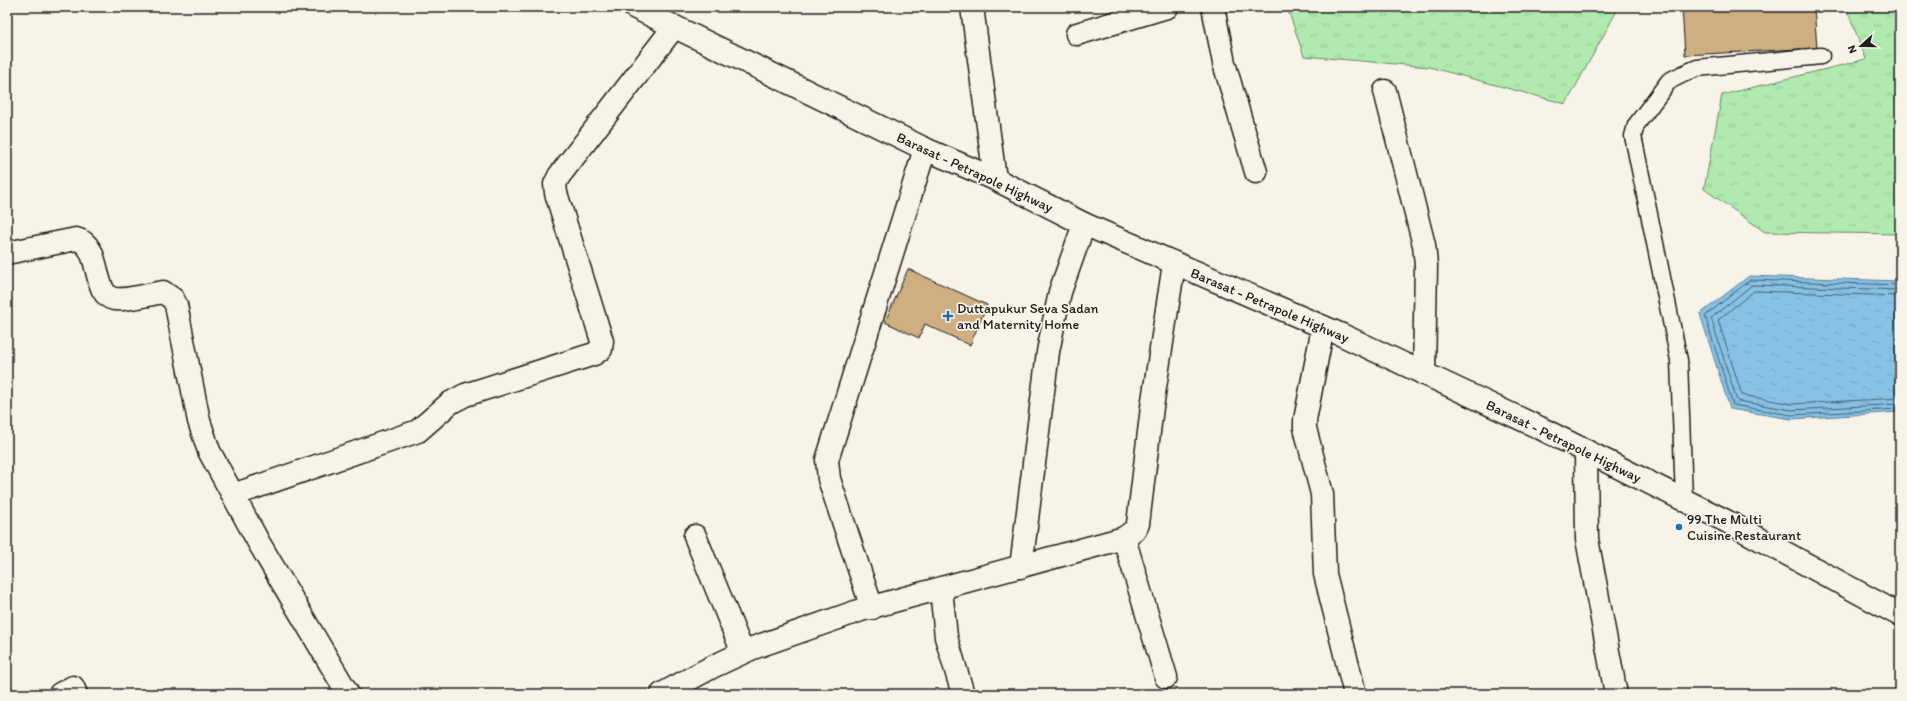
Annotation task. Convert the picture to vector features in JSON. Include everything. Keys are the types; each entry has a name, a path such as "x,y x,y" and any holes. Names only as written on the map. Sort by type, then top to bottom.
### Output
{"main road":[{"name":"Barasat - Petrapole Highway","path":"634,7 925,149 995,179 1084,224 1323,327 1586,451 1684,500 1900,615"},
{"path":"972,7 995,179"},
{"path":"1077,34 1167,7"},
{"path":"1213,7 1224,63 1256,172"},
{"path":"233,496 418,431 450,403 464,395 594,354 601,349 602,341 556,193 555,184 559,176 674,27"},
{"path":"1385,91 1419,222 1425,255 1424,374"},
{"path":"872,608 829,479 827,460 925,149"},
{"path":"1021,567 1048,352 1060,292 1084,224"},
{"path":"7,253 76,239 83,240 90,247 103,290 109,297 117,300 163,292 173,299 176,305 199,421 209,451 259,543 348,694"},
{"path":"662,694 743,653 829,621 1124,538 1131,534 1138,524 1152,407 1174,264"},
{"path":"1323,327 1305,420 1322,494 1325,574 1355,694"},
{"path":"1586,451 1587,539 1616,694"},
{"path":"696,536 743,653"},
{"path":"1124,538 1166,677"},
{"path":"941,589 946,637 963,694"},
{"path":"60,694 73,687 76,694"}],"lane":[{"path":"1684,500 1679,360 1633,136 1636,125 1669,81 1697,68 1821,56"}],"green space":[{"path":"1287,7 1619,7 1566,104 1429,67 1304,56"},
{"path":"1846,7 1900,7 1900,234 1765,232 1704,189 1722,95 1866,59"}],"water":[{"path":"1749,276 1900,281 1900,412 1791,419 1730,409 1700,314"}],"building":[{"path":"1682,7 1814,7 1817,48 1685,55"},
{"path":"908,269 987,305 970,345 925,324 919,338 885,322"}],"place":[{"name":"Duttapukur Seva Sadan and Maternity Home","path":"948,316"},
{"name":"99 The Multi Cuisine Restaurant","path":"1679,527"}]}
